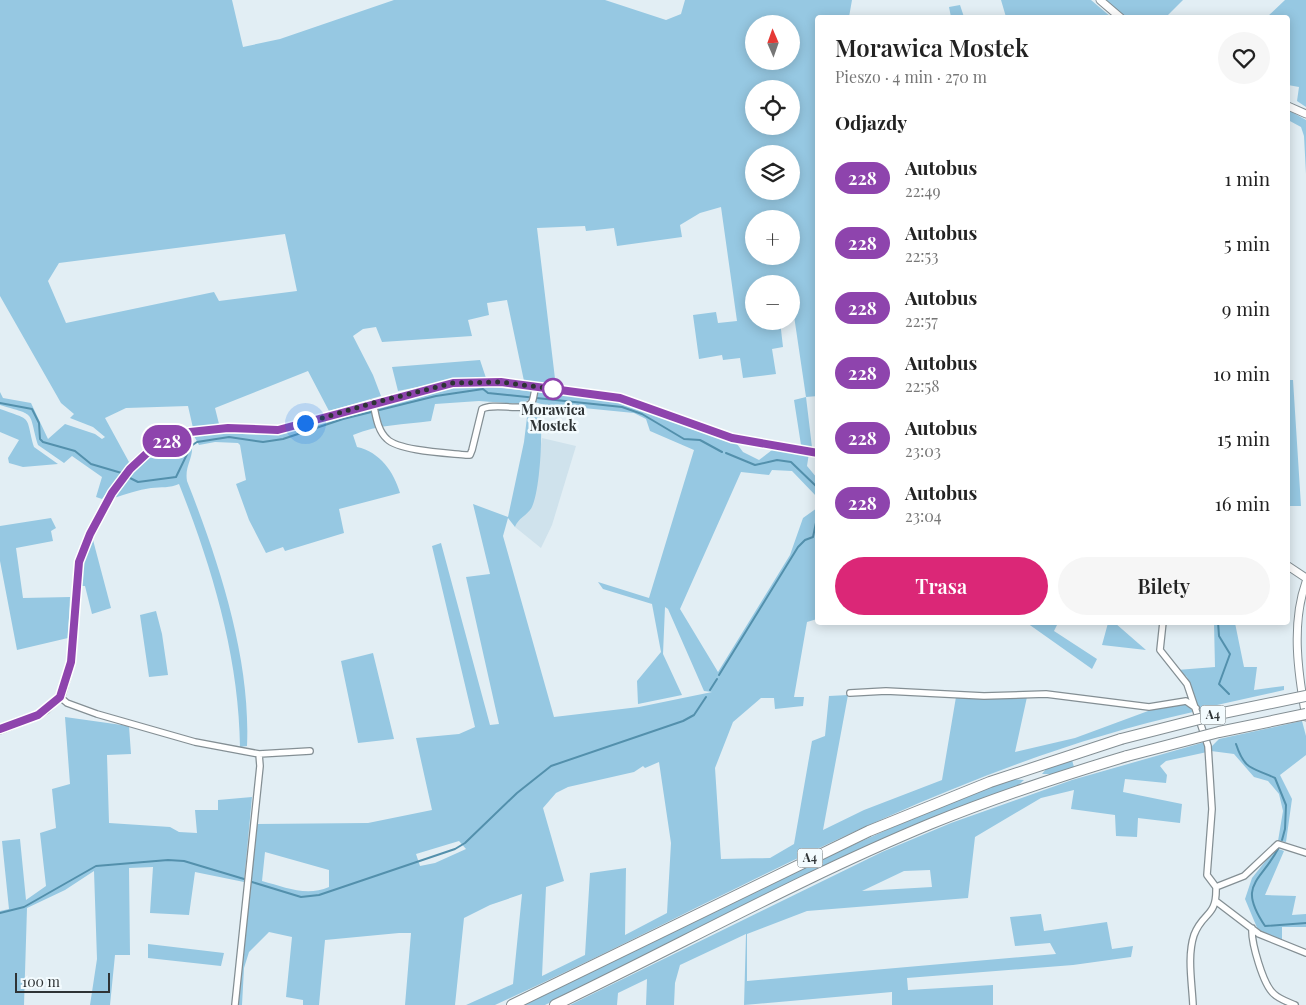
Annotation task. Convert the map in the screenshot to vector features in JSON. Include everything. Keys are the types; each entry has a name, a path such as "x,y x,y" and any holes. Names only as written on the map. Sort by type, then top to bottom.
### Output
{"highway":[{"name":"A4","path":"512,1005 869,831 999,778 1120,739 1223,713 1306,696"},
{"name":"A4","path":"555,1005 826,871 929,825 1041,783 1127,756 1218,732 1306,715"}],"street":[{"path":"1100,0 1118,15"},
{"path":"1290,107 1306,114"},
{"path":"0,730 38,715 60,697 71,662 79,562 99,515 120,480 146,454 164,442 190,432 228,428 278,430 374,406 453,383 501,382 620,398 732,438 815,452"},
{"path":"374,406 378,426 387,439 393,443 411,448 470,455 482,409 495,406 521,408 533,397 536,386"},
{"path":"1290,568 1306,580 1300,603 1297,647 1306,715"},
{"path":"1163,625 1160,650 1187,684 1208,746 1212,809 1208,875 1216,887 1216,902 1214,909 1204,918 1193,940 1191,962 1193,1005"},
{"path":"850,693 886,691 984,696 1046,694 1150,707 1180,700 1190,702 1196,708"},
{"path":"60,697 67,702 97,714 195,742 259,754 310,751"},
{"path":"235,1005 240,941 260,766 259,754"},
{"path":"1216,887 1244,876 1278,844 1285,844 1306,853"},
{"path":"1216,902 1259,934 1306,954"},
{"path":"1252,928 1263,977 1269,989 1274,995 1295,1005"}],"shaded area":[{"path":"0,0 232,0 243,47 280,39 394,0 605,0 666,20 681,14 685,0 852,0 849,15 815,15 815,396 806,397 796,330 800,330 800,275 745,275 745,330 781,330 783,347 772,349 776,374 743,378 740,358 723,360 722,355 699,359 693,315 716,312 718,323 737,321 721,207 700,213 680,225 682,237 617,246 614,228 586,231 585,226 537,228 556,387 524,381 507,300 487,303 489,315 468,320 472,336 382,342 376,327 363,329 353,336 373,375 381,396 329,411 308,371 215,408 219,424 193,428 188,406 126,408 105,418 129,462 102,499 96,497 102,477 72,456 64,463 38,445 29,416 26,413 0,405 0,392 3,398 31,403 48,439 65,424 95,434 102,439 105,437 93,427 70,418 74,414 61,403 0,296","holes":["285,234 297,291 219,301 214,292 66,323 48,281 59,263"]},
{"path":"1001,0 1091,0 1109,15 1005,15"},
{"path":"1106,0 1183,0 1168,15 1123,15"},
{"path":"1285,0 1306,0 1306,107 1297,101 1299,87 1290,85 1290,15 1269,15"},
{"path":"960,5 963,15 951,15 949,7"},
{"path":"1290,111 1306,120 1306,174 1304,136 1301,127 1290,121"},
{"path":"480,360 486,378 447,381 398,391 392,367"},
{"path":"1290,380 1293,380 1301,506 1290,506"},
{"path":"474,385 600,399 640,408 737,444 743,452 759,460 772,450 809,453 807,466 815,476 815,495 792,471 772,470 769,475 741,472 680,609 718,672 790,555 803,518 815,509 815,620 807,622 794,697 804,697 803,706 775,709 774,698 761,698 733,722 715,768 721,859 770,858 794,844 812,741 825,736 829,696 848,695 823,830 864,810 942,780 956,697 1027,697 1015,752 1075,738 1167,704 1188,704 1193,712 1101,736 1011,766 923,801 837,840 495,1005 466,1005 513,984 522,894 490,905 464,918 455,1005 405,1005 411,933 399,933 325,940 319,1005 303,1005 303,1000 286,997 292,937 269,932 249,952 244,968 242,1005 238,1005 257,824 368,823 432,810 416,738 459,734 475,727 432,546 441,543 490,725 499,724 466,577 490,574 473,504 508,517 524,442 528,409 533,408 540,414 541,423 539,475 535,499 530,510 518,521 515,527 508,518 503,536 554,717 639,707 712,692 704,691 668,609 665,607 663,654 682,695 638,704 637,681 661,652 652,604 603,589 598,582 649,598 694,450 650,431 646,419 634,413 553,405 551,407 528,400 522,404 479,401 435,404 431,421 362,431 353,435 357,447 373,453 385,464 394,478 400,493 339,509 344,533 285,551 283,547 266,553 249,520 236,484 246,480 240,445 238,443 215,442 199,445 194,436 216,433 260,435 282,433 344,414 425,393","holes":["659,762 671,843 667,913 625,935 626,868 590,873 585,955 542,976 546,887 564,881 543,808 556,793 568,787 634,772 643,766 645,768","459,841 466,849 435,863 420,866 416,854","265,852 329,870 329,887 320,890 304,891 262,881"]},
{"path":"806,397 812,447 801,445 794,400"},
{"path":"0,409 23,418 28,424 34,447 58,464 23,467 9,463 8,458 19,440 0,432"},
{"path":"190,437 192,450 187,469 187,481 221,578 238,645 244,679 247,746 240,747 235,680 222,613 202,547 179,484 141,490 114,498 130,476 146,460 165,447"},
{"path":"542,438 576,446 552,525 541,548 515,527 517,521 532,507"},
{"path":"51,518 56,528 51,531 53,541 16,548 23,598 70,597 68,638 17,650 0,561 0,526"},
{"path":"93,540 111,608 92,614 85,586 81,586 83,562"},
{"path":"156,611 162,634 168,675 149,677 140,615"},
{"path":"1030,625 1057,625 1054,631 1097,659 1092,669"},
{"path":"1107,625 1117,625 1146,650 1102,645"},
{"path":"1214,625 1235,625 1244,667 1257,667 1254,690 1284,686 1284,690 1199,709 1187,677 1177,670 1215,667"},
{"path":"373,653 394,739 358,743 341,661"},
{"path":"65,717 129,726 131,754 107,755 109,823 170,827 179,832 197,833 195,810 218,810 218,800 252,797 244,882 195,872 189,915 150,913 153,867 129,868 130,955 115,955 110,1005 90,1005 97,959 94,871 65,890 27,908 24,1005 0,1005 0,911 9,909 2,841 20,839 26,900 46,886 40,833 56,828 52,789 70,784"},
{"path":"1302,721 1306,736 1306,755 1280,775 1292,799 1286,842 1278,841 1283,811 1279,794 1268,781 1254,777 1234,754 1211,751 1212,746 1219,739"},
{"path":"1205,742 1207,752 1166,761 1160,766 1167,775 1166,783 1125,779 1123,792 1182,804 1180,823 1138,818 1137,837 1116,836 1115,815 1071,809 1074,790 1041,798 975,837 968,898 807,911 747,934 747,981 1056,954 1050,943 1015,946 1010,917 1041,914 1044,931 1107,922 1112,949 1133,946 1131,957 1073,965 907,978 908,990 993,985 993,1005 892,1005 892,992 744,1005 746,934 680,965 675,983 674,1005 646,1005 647,979 618,993 617,1005 570,1005 882,852 951,823 1072,780","holes":["930,870 932,887 862,891 904,871"]},
{"path":"1072,760 1074,767 1055,774 1042,774 1047,768"},
{"path":"1009,779 1024,780 1014,789 792,882 545,1005 521,1005 824,858"},
{"path":"1276,848 1284,851 1265,895 1296,896 1292,915 1306,914 1306,927 1282,927 1282,941 1258,930 1245,899 1252,878"},
{"path":"148,944 224,953 221,966 148,958"}],"waterway":[{"path":"128,477 138,482 176,477 191,446 197,442 229,437 263,442 283,439 343,419 436,396 483,389 488,393 622,407 642,414 684,439 700,440 722,452"},
{"path":"0,403 32,409 39,423 40,439 43,442 75,451 91,464 125,474"},
{"path":"726,453 755,465 777,460 791,462 815,485"},
{"path":"719,675 798,547 805,540 813,537 815,527"},
{"path":"1218,625 1219,636 1230,654 1219,684 1229,694"},
{"path":"710,690 717,679"},
{"path":"252,882 301,897 319,895 455,849 465,843 517,793 551,766 683,721 694,715 706,697"},
{"path":"1236,744 1246,764 1275,778 1286,805 1285,829 1282,840"},
{"path":"1278,849 1254,884 1252,892 1257,912 1265,926 1306,923"},
{"path":"0,913 24,907 96,866 168,860 184,861 244,879"}],"bus line":[{"name":"228","path":"0,729 27,721 46,710 60,697 71,662 75,587 79,562 83,548 104,505 120,480 146,454 164,442 190,432 228,428 278,430 453,383 501,382 620,398 650,407 732,438 815,453"}],"place":[{"name":"Morawica Mostek","path":"553,389"}],"route":[{"path":"305,423 373,403 453,383 501,382 553,389"}]}
